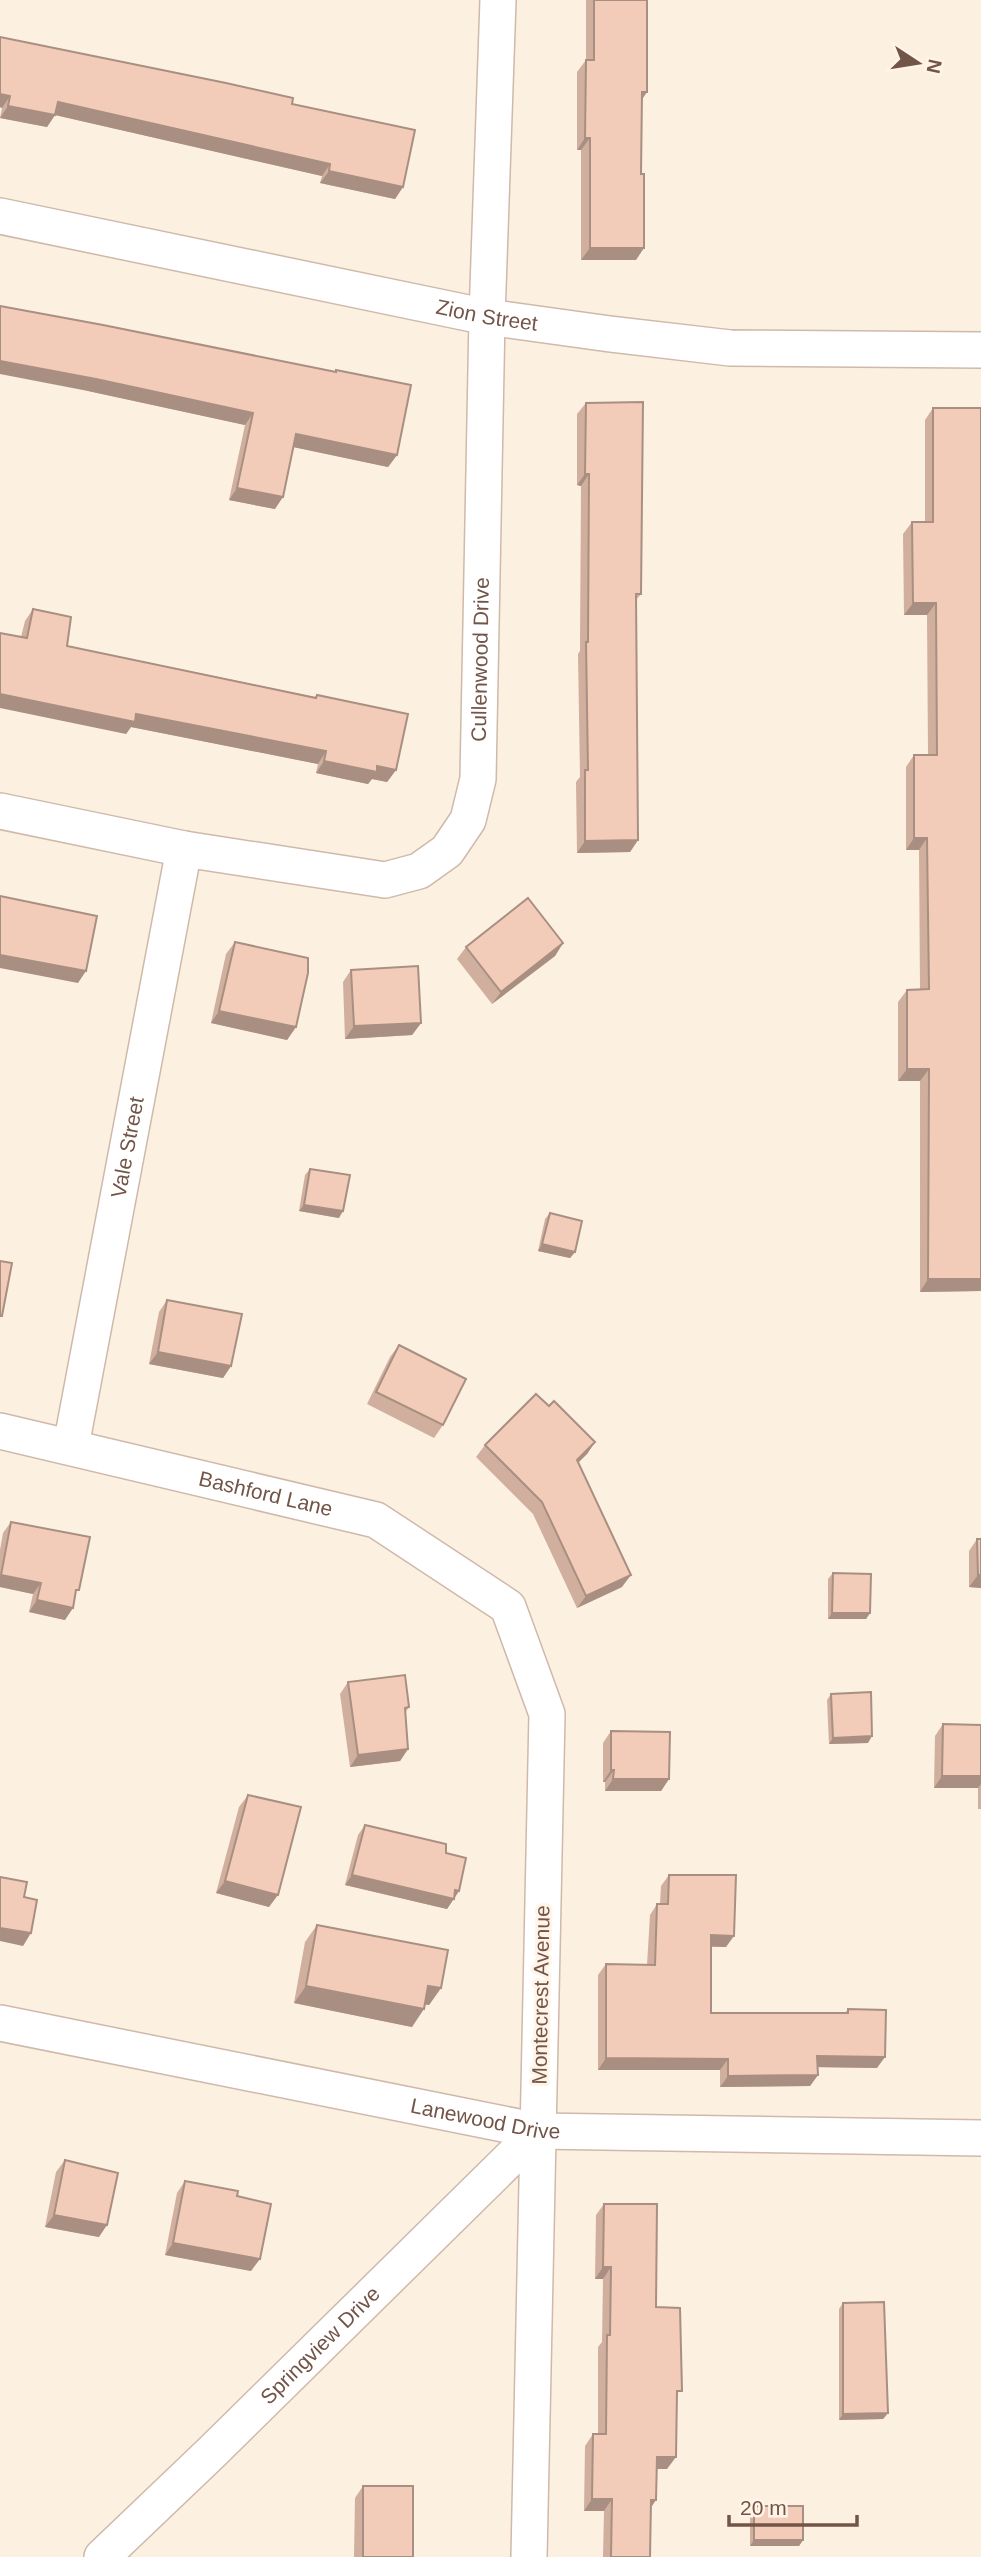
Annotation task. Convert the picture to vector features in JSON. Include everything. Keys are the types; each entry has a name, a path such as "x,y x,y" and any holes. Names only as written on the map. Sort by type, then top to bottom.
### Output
{"street":[{"name":"Cullenwood Drive","path":"0,811 184,849 385,880 419,871 447,851 468,820 478,779 487,317 498,0"},
{"name":"Zion Street","path":"0,216 487,317 730,348 981,350"},
{"name":"Vale Street","path":"71,1446 184,849"},
{"name":"Bashford Lane","path":"0,1431 376,1520 508,1607"},
{"name":"Montecrest Avenue","path":"508,1607 547,1714 529,2557"},
{"name":"Lanewood Drive","path":"0,2023 538,2131 981,2138"},
{"name":"Springview Drive","path":"102,2557 538,2131"}],"building":[{"path":"594,0 647,0 647,92 642,92 641,174 644,174 644,248 590,248 590,138 585,138 586,60 594,60"},
{"path":"0,37 293,98 292,104 415,130 403,187 329,171 330,164 58,102 55,115 8,106 10,96 0,94"},
{"path":"0,306 411,385 397,455 296,434 283,497 237,488 253,413 0,361"},
{"path":"643,402 641,594 636,594 638,840 585,841 585,770 588,770 586,642 589,474 585,474 586,403"},
{"path":"933,408 981,408 981,1279 928,1279 929,1069 907,1069 907,990 929,989 927,838 914,838 914,755 937,755 936,603 913,603 912,522 933,522"},
{"path":"33,609 71,617 67,646 316,698 317,695 408,714 396,770 377,766 377,772 324,761 326,751 136,714 135,722 0,694 0,633 27,638"},
{"path":"0,896 97,916 86,971 0,955"},
{"path":"528,898 563,943 501,992 466,947"},
{"path":"235,942 308,958 308,973 296,1027 219,1011"},
{"path":"418,966 421,1023 354,1026 351,970"},
{"path":"310,1169 350,1175 343,1211 304,1205"},
{"path":"550,1213 582,1221 575,1252 542,1244"},
{"path":"0,1261 12,1263 2,1316 0,1316"},
{"path":"167,1300 242,1314 231,1366 158,1352"},
{"path":"399,1345 466,1379 443,1425 376,1392"},
{"path":"536,1394 549,1406 554,1401 595,1442 577,1460 631,1575 586,1596 542,1502 485,1445"},
{"path":"11,1522 90,1537 73,1608 37,1600 41,1583 1,1575"},
{"path":"977,1539 981,1539 981,1575 978,1575"},
{"path":"833,1573 871,1574 870,1613 832,1613"},
{"path":"405,1675 409,1707 405,1708 408,1749 358,1755 348,1682"},
{"path":"871,1692 872,1736 833,1738 831,1694"},
{"path":"943,1724 981,1725 981,1776 942,1776"},
{"path":"611,1731 670,1732 669,1779 613,1779"},
{"path":"248,1795 301,1807 278,1895 225,1881"},
{"path":"365,1825 446,1844 446,1853 466,1858 459,1891 455,1890 454,1899 352,1875"},
{"path":"669,1875 736,1875 734,1936 711,1935 711,2013 848,2013 848,2009 886,2010 885,2057 817,2056 818,2075 728,2076 728,2059 606,2058 606,1964 655,1965 657,1904 668,1904"},
{"path":"0,1877 27,1882 24,1897 37,1900 31,1933 0,1928"},
{"path":"317,1925 448,1950 441,1988 428,1986 424,2009 306,1986"},
{"path":"65,2160 118,2173 107,2225 54,2215"},
{"path":"185,2181 238,2191 237,2196 271,2204 260,2259 173,2243"},
{"path":"604,2204 657,2204 656,2307 680,2308 682,2391 677,2391 676,2457 657,2457 656,2500 651,2500 650,2557 611,2557 612,2499 592,2499 593,2434 606,2434 611,2267 603,2267"},
{"path":"884,2302 888,2413 843,2414 843,2303"},
{"path":"363,2486 413,2486 413,2557 363,2557"},
{"path":"754,2506 803,2506 803,2540 754,2540"}]}
